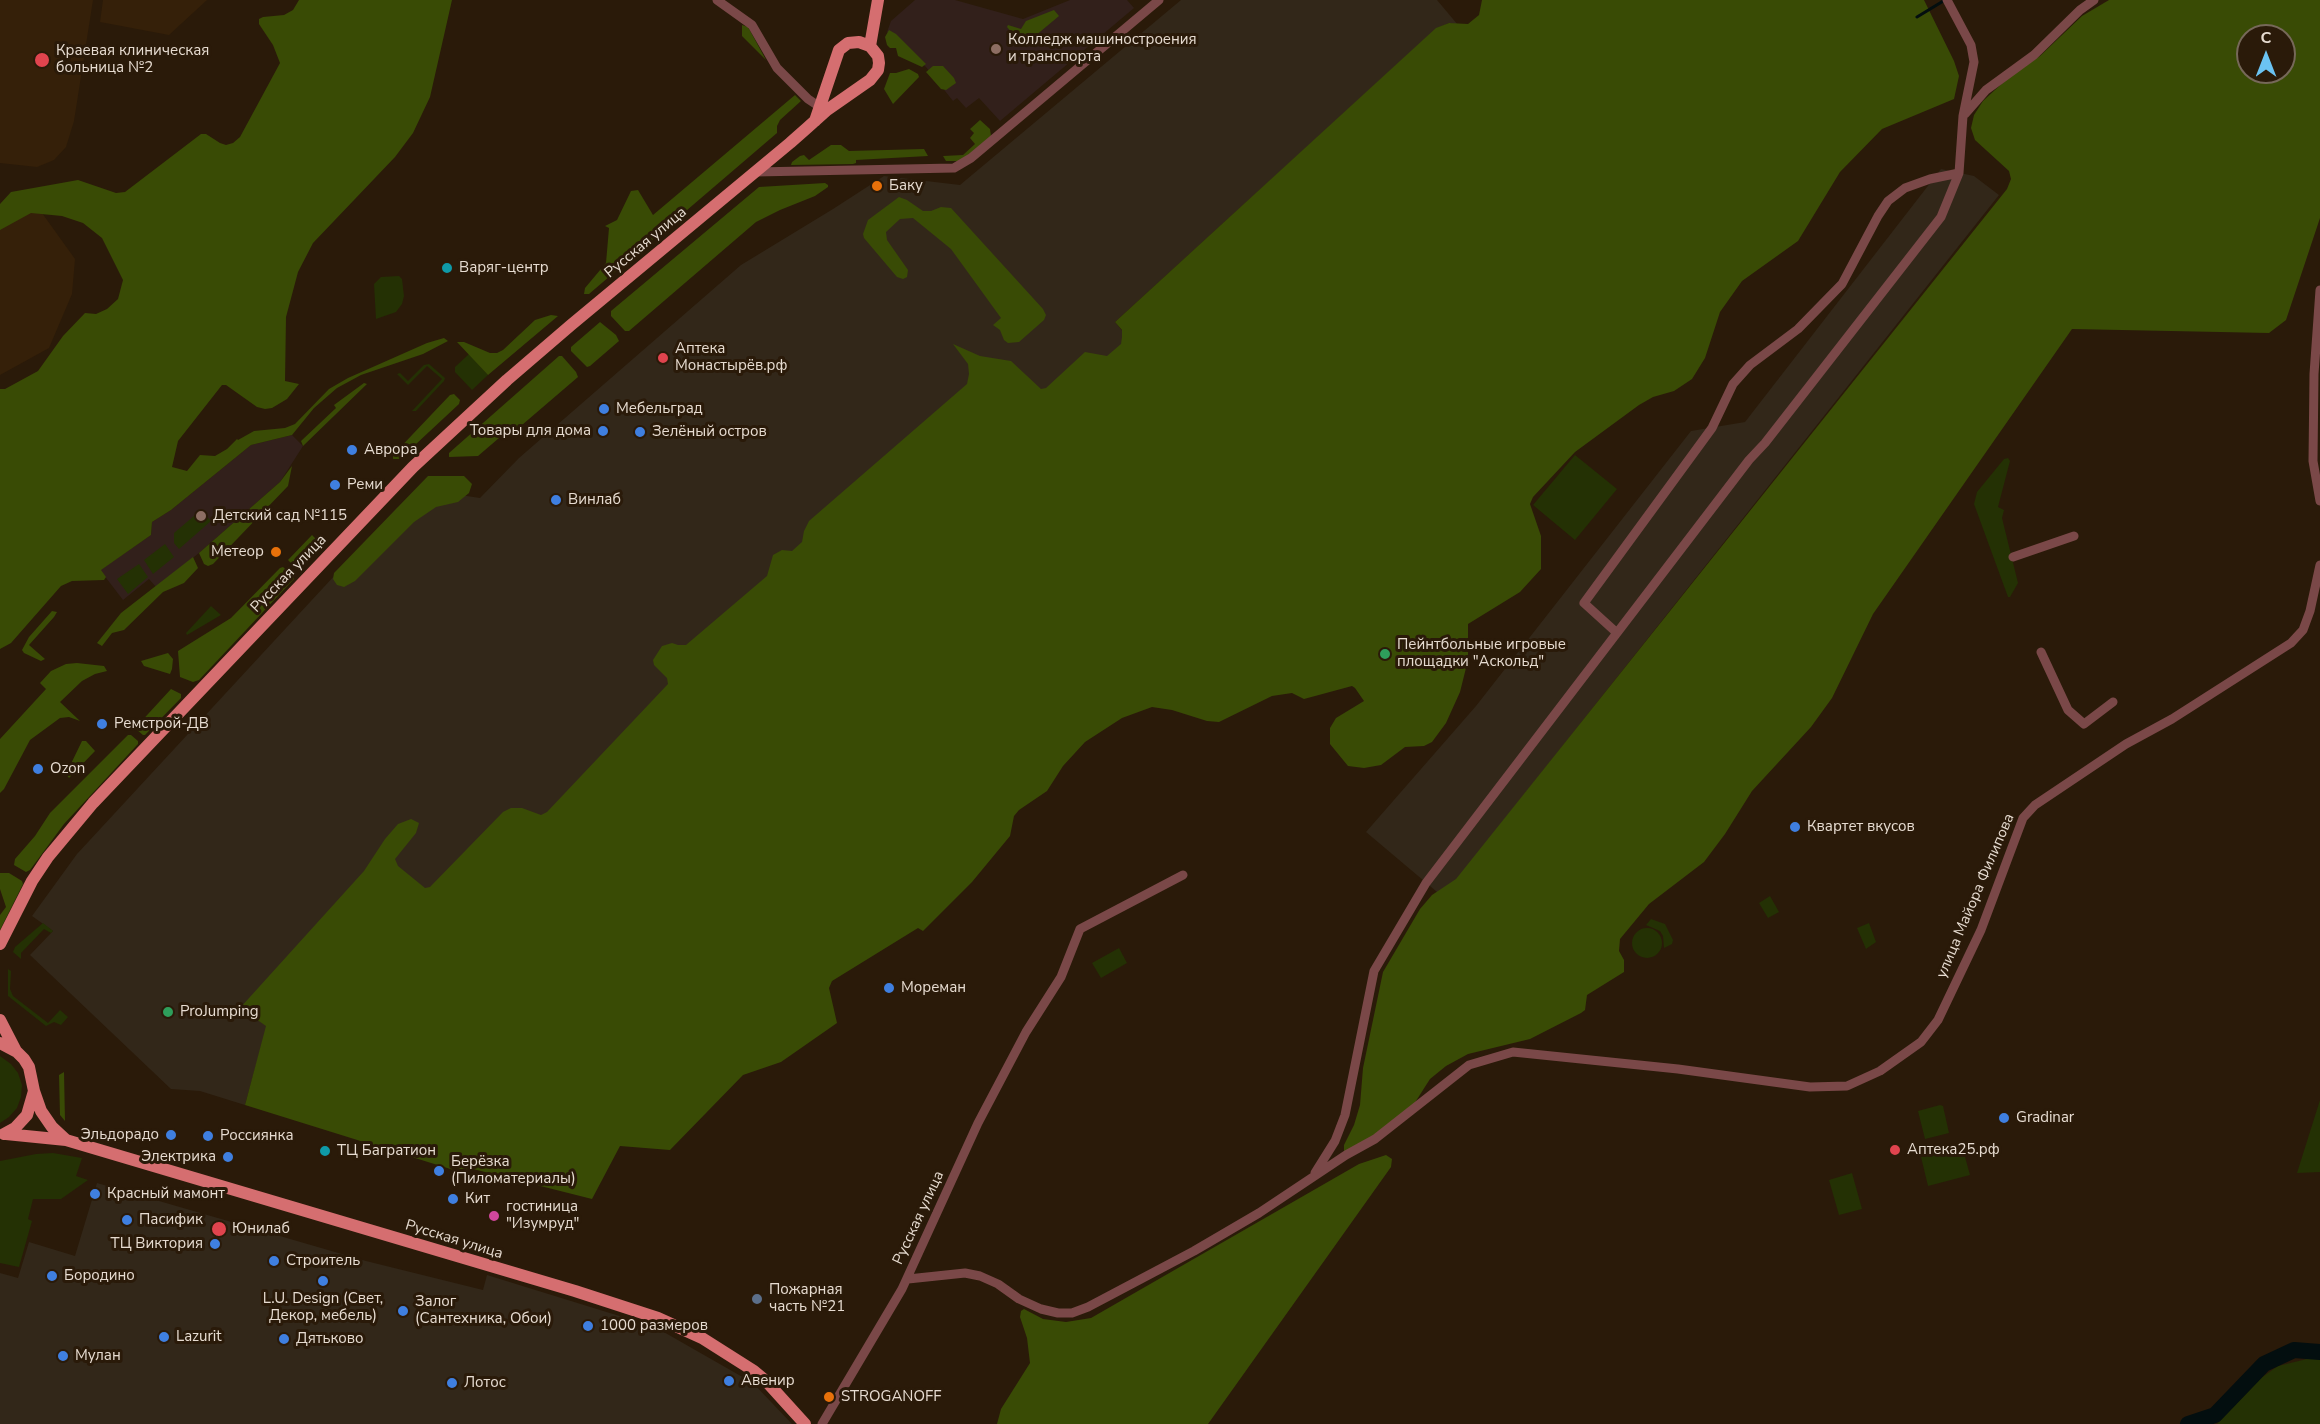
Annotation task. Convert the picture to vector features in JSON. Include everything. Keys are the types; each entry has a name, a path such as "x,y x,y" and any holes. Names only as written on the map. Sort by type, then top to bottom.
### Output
{"main road":[{"path":"870,46 878,0"},
{"name":"Русская улица","path":"0,944 32,881 48,857 85,812 147,744 413,467 507,380 815,121 875,75 879,63 878,56 870,46 854,42 848,43 839,50 815,121"},
{"path":"0,1020 17,1052 29,1067 41,1111 52,1127 66,1140"},
{"path":"0,1043 17,1052"},
{"path":"3,1135 15,1128 27,1115 34,1091"},
{"name":"Русская улица","path":"3,1135 66,1140 575,1291 658,1318 702,1338 754,1371 805,1424"}],"street":[{"path":"717,0 752,25 777,68 808,99 820,107"},
{"path":"755,172 954,168 971,158 1159,0"},
{"path":"1312,1178 1335,1142 1346,1115 1374,971 1426,883 1749,460 1811,385 1941,217 1959,173 1963,116 1974,62 1971,45 1947,0"},
{"path":"1963,116 1986,90 2034,55 2080,10 2094,0"},
{"path":"1617,633 1584,603 1712,428 1733,384 1750,366 1798,329 1842,284 1888,201 1913,185 1930,178 1959,173"},
{"path":"2320,290 2315,362 2313,461 2320,501"},
{"path":"2013,557 2074,536"},
{"name":"улица Майора Филипова","path":"908,1279 965,1273 980,1276 1041,1309 1072,1313 1088,1307 1194,1251 1259,1213 1375,1139 1468,1065 1514,1052 1678,1069 1810,1087 1847,1086 1880,1071 1921,1042 1938,1020 1981,930 2023,818 2035,805 2126,744 2172,719 2290,643 2303,630 2310,611 2320,565"},
{"path":"2041,652 2068,710 2084,724 2113,702"},
{"name":"Русская улица","path":"822,1424 908,1279 978,1123 1034,1020 1061,977 1080,929 1183,875"}],"shaded area":[{"name":"Краевая клиническая больница №2","path":"0,0 93,0 74,121 66,147 54,160 37,167 0,163"},
{"path":"103,0 207,0 169,35 100,22"},
{"name":"Колледж машиностроения и транспорта","path":"915,0 955,0 1023,19 1070,0 1127,0 1134,8 1000,121 979,98 966,108 957,98 953,101 926,67 887,32 891,21"},
{"path":"1181,0 1437,0 1458,25 1449,23 1436,29 1115,322 1135,346 551,823 418,916 241,1008 267,1026 245,1105 200,1091 171,1089 30,955 53,931 32,916 77,854 397,508 434,491 480,498 519,458 741,265 884,176 960,185"},
{"path":"1941,169 1974,176 1999,195 1443,897 1366,832 1476,706 1691,431 1745,422"},
{"path":"37,206 75,259 72,294 49,348 0,375 0,226"},
{"name":"Детский сад №115","path":"292,435 303,446 280,482 199,553 156,587 149,579 123,600 100,570 151,535 152,522 171,510 251,445"},
{"path":"97,1183 366,1261 483,1290 487,1275 655,1327 753,1383 792,1424 0,1424 0,1273 18,1278 29,1242 75,1256"}],"green space":[{"path":"299,0 452,0 430,97 413,133 395,157 313,243 298,272 286,317 285,381 299,384 287,399 272,408 265,409 257,407 226,385 222,385 178,441 172,467 187,471 200,455 215,456 237,439 254,431 285,428 295,424 329,389 348,378 427,343 444,338 448,341 423,354 361,375 337,388 314,408 292,435 251,445 171,510 152,522 151,535 101,570 106,577 104,580 72,581 61,586 11,643 0,649 0,389 5,389 38,371 63,336 85,313 96,314 107,309 118,299 123,280 102,238 83,223 62,216 31,213 0,230 0,204 11,192 78,180 116,193 125,192 201,134 206,134 226,145 233,143 240,137 280,63 273,45 259,24 259,19 284,15 293,10"},
{"path":"1482,0 1924,0 1959,76 1954,99 1882,129 1840,172 1798,241 1742,281 1720,312 1705,358 1692,379 1674,391 1653,397 1639,405 1575,452 1533,497 1530,504 1541,536 1541,569 1520,592 1468,624 1468,660 1460,692 1446,723 1432,742 1424,746 1405,747 1381,765 1364,768 1348,766 1330,744 1330,728 1336,718 1364,701 1352,686 1304,699 1292,693 1272,696 1219,722 1152,707 1122,718 1085,742 1063,766 1047,791 1019,810 1014,816 1010,836 972,882 923,931 918,928 832,981 829,988 837,1023 781,1062 743,1075 670,1150 620,1146 592,1199 473,1169 460,1172 245,1105 266,1026 240,1008 364,871 398,824 411,819 419,823 416,833 395,859 398,866 425,888 430,887 503,812 511,808 522,808 541,815 547,812 668,684 667,678 654,665 653,660 662,646 672,643 686,645 767,576 773,555 782,550 792,551 802,542 809,521 967,384 968,364 953,344 980,356 1011,361 1041,389 1046,388 1085,352 1107,356 1121,344 1122,330 1115,322 1436,28 1449,23 1468,24 1479,15"},
{"path":"2109,0 2320,0 2320,218 2286,320 2269,333 2072,329 1873,614 1832,698 1811,727 1752,791 1704,862 1649,904 1620,939 1619,951 1624,960 1624,972 1587,995 1585,1010 1581,1013 1530,1039 1468,1054 1446,1066 1430,1079 1407,1115 1344,1153 1344,1145 1354,1125 1360,1105 1363,1068 1383,972 1420,909 1432,895 1456,879 2007,189 2011,179 2009,171 1975,140 1971,128 1974,115 1983,101 2008,78 2040,56 2082,16"},
{"path":"1054,10 1059,16 1023,46 1007,27 1008,25 1021,29 1026,21"},
{"path":"742,25 748,27 766,60 742,36"},
{"path":"889,30 926,64 922,67 898,56 896,48 890,48 887,45 885,37"},
{"path":"933,66 943,66 956,83 946,90 941,89 926,72"},
{"path":"909,69 919,77 893,104 884,89 890,73"},
{"path":"795,95 801,101 780,120 777,133 589,294 584,294 585,288 606,263 609,228 605,226 617,220 631,191 638,190 653,215"},
{"path":"980,120 990,129 991,136 959,161 946,161 943,156 963,155 975,144 970,138 974,133 970,129"},
{"path":"831,145 841,145 849,151 924,149 928,156 856,160 853,164 791,165 800,156 804,155 809,160"},
{"path":"825,183 828,187 815,196 756,222 629,331 625,331 611,316 611,311 759,187"},
{"path":"899,197 923,211 941,207 951,208 1043,309 1046,315 1044,320 1019,342 1008,343 1004,340 1000,330 993,325 1001,318 951,249 913,218 900,219 886,232 887,240 908,270 907,277 903,279 897,277 863,234 868,220"},
{"path":"399,276 402,279 404,296 402,304 396,312 376,319 374,284 381,277"},
{"path":"551,315 558,316 488,375 457,342 464,342 490,353 497,353 535,320"},
{"path":"600,322 616,335 619,341 587,367 571,351 571,347"},
{"path":"469,354 488,375 472,390 455,372 455,367"},
{"path":"559,356 562,356 578,377 515,431 506,432 478,456 449,457 449,453"},
{"path":"429,364 445,378 444,381 416,411 412,411 442,379 427,366 408,385 397,374 400,373 408,381 424,365"},
{"path":"364,383 367,384 303,446 301,441 336,408 334,405"},
{"path":"454,394 460,400 459,404 400,459 393,459 393,455 450,395"},
{"path":"1575,455 1617,489 1575,540 1533,505"},
{"path":"2008,458 2010,461 1998,507 2004,510 2002,518 2018,583 2010,597 2008,597 1974,504 1977,492 2004,459"},
{"path":"292,466 288,486 213,564 208,566 204,564 199,553 280,482"},
{"path":"428,476 464,476 472,484 469,493 458,502 436,507 414,522 355,581 344,587 337,585 333,579 334,573"},
{"path":"201,510 211,521 179,549 174,543 174,533"},
{"path":"312,535 317,540 293,565 288,560"},
{"path":"165,544 174,557 153,574 144,560"},
{"path":"193,557 198,568 184,583 163,592 124,630 112,633 102,646 97,643 121,613"},
{"path":"139,564 148,577 128,594 117,579"},
{"path":"283,567 294,579 199,680 193,682 180,677 178,651 231,618"},
{"path":"211,606 221,615 187,635 186,633"},
{"path":"52,611 57,612 29,645 45,659 41,661 22,650 29,637"},
{"path":"168,653 173,659 170,674 144,666 141,661"},
{"path":"66,664 104,666 107,671 82,681 60,702 80,721 69,717 60,718 30,740 0,793 0,739 46,689 40,683 51,671"},
{"path":"171,689 181,694 181,698 143,735 136,729 137,726"},
{"path":"128,735 138,741 138,744 64,824 30,870 26,872 14,865 15,859 35,836 50,813"},
{"path":"82,741 86,741 95,751 69,778 66,774"},
{"path":"0,873 9,873 23,884 0,930 0,915 6,907 0,889"},
{"path":"1770,896 1779,912 1768,918 1759,903"},
{"path":"1651,919 1665,924 1673,940 1672,944 1664,948 1660,931 1646,925"},
{"path":"43,923 53,931 51,933 44,929 21,953 21,959 13,952 15,947"},
{"path":"1869,923 1876,942 1866,949 1857,928"},
{"path":"1647,928 1653,929 1661,937 1661,949 1653,957 1647,958 1641,957 1633,949 1632,943 1633,937 1641,929"},
{"path":"1119,948 1127,963 1101,978 1092,963"},
{"path":"8,969 11,971 10,989 13,996 48,1023 60,1010 68,1017 61,1025 54,1022 46,1026 8,996"},
{"path":"0,1056 18,1073 22,1085 17,1108 0,1123"},
{"path":"64,1072 65,1121 60,1115 59,1075"},
{"path":"2320,1100 2320,1172 2297,1173"},
{"path":"1943,1106 1949,1133 1925,1139 1918,1111"},
{"path":"1962,1146 1970,1175 1928,1186 1921,1157"},
{"path":"53,1153 82,1158 76,1176 88,1180 61,1199 33,1199 28,1219 32,1221 19,1267 0,1263 0,1161"},
{"path":"1386,1155 1392,1159 1391,1167 1208,1424 997,1424 1001,1409 1030,1363 1027,1338 1020,1317 1021,1311 1024,1309 1043,1319 1066,1322 1091,1318 1359,1164"},
{"path":"1852,1173 1862,1209 1839,1215 1829,1180"},
{"path":"2320,1358 2320,1424 2217,1424 2261,1378 2278,1366"}],"waterway":[{"path":"1917,17 1945,0"},
{"path":"2188,1424 2215,1415 2264,1364 2294,1350 2320,1352"}],"place":[{"name":"Колледж машиностроения и транспорта","path":"996,49"},
{"name":"Краевая клиническая больница №2","path":"42,60"},
{"name":"Баку","path":"877,186"},
{"name":"Варяг-центр","path":"447,268"},
{"name":"Аптека Монастырёв.рф","path":"663,358"},
{"name":"Мебельград","path":"604,409"},
{"name":"Товары для дома","path":"603,431"},
{"name":"Зелёный остров","path":"640,432"},
{"name":"Аврора","path":"352,450"},
{"name":"Реми","path":"335,485"},
{"name":"Винлаб","path":"556,500"},
{"name":"Детский сад №115","path":"201,516"},
{"name":"Метеор","path":"276,552"},
{"name":"Пейнтбольные игровые площадки \"Аскольд\"","path":"1385,654"},
{"name":"Ремстрой-ДВ","path":"102,724"},
{"name":"Ozon","path":"38,769"},
{"name":"Квартет вкусов","path":"1795,827"},
{"name":"Мореман","path":"889,988"},
{"name":"ProJumping","path":"168,1012"},
{"name":"Gradinar","path":"2004,1118"},
{"name":"Эльдорадо","path":"171,1135"},
{"name":"Россиянка","path":"208,1136"},
{"name":"Аптека25.рф","path":"1895,1150"},
{"name":"ТЦ Багратион","path":"325,1151"},
{"name":"Электрика","path":"228,1157"},
{"name":"Берёзка (Пиломатериалы)","path":"439,1171"},
{"name":"Красный мамонт","path":"95,1194"},
{"name":"Кит","path":"453,1199"},
{"name":"гостиница \"Изумруд\"","path":"494,1216"},
{"name":"Пасифик","path":"127,1220"},
{"name":"Юнилаб","path":"219,1229"},
{"name":"ТЦ Виктория","path":"215,1244"},
{"name":"Строитель","path":"274,1261"},
{"name":"Бородино","path":"52,1276"},
{"name":"L.U. Design (Свет, Декор, мебель)","path":"323,1281"},
{"name":"Пожарная часть №21","path":"757,1299"},
{"name":"Залог (Сантехника, Обои)","path":"403,1311"},
{"name":"1000 размеров","path":"588,1326"},
{"name":"Lazurit","path":"164,1337"},
{"name":"Дятьково","path":"284,1339"},
{"name":"Мулан","path":"63,1356"},
{"name":"Авенир","path":"729,1381"},
{"name":"Лотос","path":"452,1383"},
{"name":"STROGANOFF","path":"829,1397"}]}
